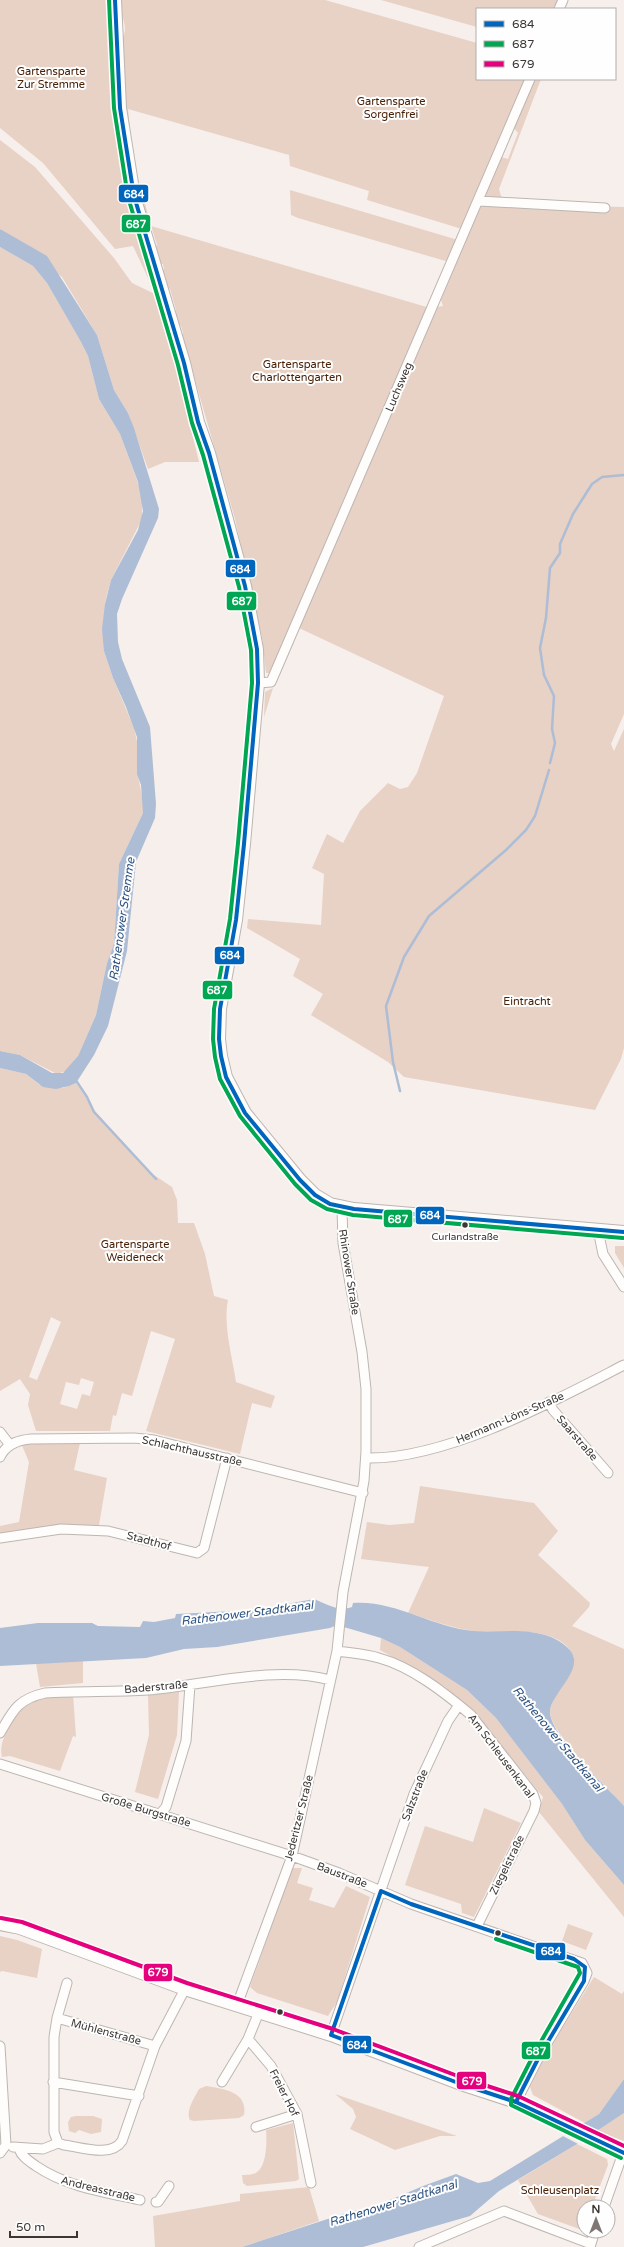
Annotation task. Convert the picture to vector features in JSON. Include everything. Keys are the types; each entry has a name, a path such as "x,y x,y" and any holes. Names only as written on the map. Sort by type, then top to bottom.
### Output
{"main road":[{"path":"115,0 120,108 128,168 136,203 172,322 245,586 255,630 258,683 236,920 220,1010 219,1039 226,1077 245,1113 305,1185 315,1195 330,1204 342,1208 624,1232"},
{"path":"0,1924 20,1928 185,1989 331,2035 461,2084 516,2102 565,2127 623,2153"}],"street":[{"name":"Luchsweg","path":"258,683 271,682 479,201 530,80"},
{"path":"479,201 605,208"},
{"name":"Rhinower Straße","path":"341,1625 341,1609 363,1493 366,1458 364,1365 343,1243 342,1208"},
{"path":"598,1230 603,1254 624,1287"},
{"name":"Hermann-Löns-Straße","path":"366,1458 409,1453 452,1442 507,1421 624,1365"},
{"name":"Saarstraße","path":"549,1402 553,1410 608,1474"},
{"path":"0,1432 10,1445 3,1450 0,1457"},
{"name":"Schlachthausstraße","path":"10,1445 31,1438 134,1438 154,1440 363,1493"},
{"name":"Stadthof","path":"0,1538 61,1529 108,1530 197,1553 204,1548 227,1458"},
{"name":"Jederitzer Straße","path":"236,2005 292,1856 337,1651 341,1625"},
{"name":"Am Schleusenkanal","path":"337,1651 380,1658 405,1669 459,1705 480,1727 533,1794 536,1803"},
{"name":"Baderstraße","path":"0,1733 18,1704 36,1695 78,1691 148,1690 235,1679 294,1675 330,1680"},
{"path":"160,1814 166,1807 184,1752 190,1685"},
{"name":"Salzstraße","path":"331,2035 423,1772 448,1721 459,1705"},
{"name":"Große Burgstraße","path":"0,1764 292,1856"},
{"name":"Ziegelstraße","path":"477,1926 534,1811 536,1803"},
{"name":"Baustraße","path":"292,1856 381,1891 582,1963 587,1973 584,1981 540,2055 516,2102"},
{"name":"Mühlenstraße","path":"58,2143 54,2132 56,2018 67,1983"},
{"name":"Mühlenstraße","path":"6,2145 19,2149 43,2149 58,2143 104,2151 115,2148 122,2141 139,2096 155,2046 185,1989"},
{"path":"222,2082 248,2039 259,2012"},
{"name":"Mühlenstraße","path":"56,2018 155,2046"},
{"name":"Freier Hof","path":"248,2039 271,2066 297,2114 311,2183"},
{"path":"0,2046 6,2145 0,2153"},
{"path":"54,2082 139,2096"},
{"path":"256,2127 297,2114"},
{"name":"Andreasstraße","path":"19,2149 21,2155 27,2160 52,2176 66,2182 140,2200"},
{"path":"607,2199 623,2153"},
{"path":"156,2202 158,2202 169,2186"},
{"path":"419,2247 504,2211 590,2246"}],"green space":[{"name":"Gartensparte Zur Stremme","path":"0,0 109,0 115,130 131,211 152,282 149,280 133,246 115,249 43,163 0,128"},
{"name":"Gartensparte Sorgenfrei","path":"122,0 325,0 476,43 476,80 526,80 462,229 367,200 369,191 290,166 289,155 128,109 133,157 126,111 123,37 125,28 122,12"},
{"path":"381,0 560,0 556,8 476,8 476,27"},
{"path":"533,80 541,80 499,189 501,196 507,200 486,197 484,196 501,157 508,159 518,133 513,127"},
{"path":"0,140 35,167 114,258 132,283 157,295 184,386 188,417 199,462 165,462 148,469 128,413 114,390 97,335 62,277 0,229"},
{"path":"290,190 458,240 449,262 298,218 291,215"},
{"path":"144,200 151,226 148,225 142,203"},
{"name":"Eintracht","path":"482,204 624,207 624,714 611,744 614,751 624,729 624,1048 621,1059 595,1110 404,1077 388,1062 311,1015 323,994 293,976 300,959 247,928 248,919 321,925 324,874 312,868 327,834 343,843 360,811 388,783 400,789 408,787 417,773 444,696 299,628 436,307 443,306 441,300"},
{"name":"Gartensparte Charlottengarten","path":"151,226 430,308 272,673 266,673 262,637 235,519 182,335 183,333 181,326 178,324 170,289 166,287 162,270 164,269 163,264 159,264 155,247 157,245"},
{"path":"0,247 33,266 47,283 81,342 88,356 99,399 120,434 142,494 142,519 111,580 107,594 105,604 104,651 113,678 134,728 138,746 137,770 143,802 143,813 119,864 114,945 107,963 96,1015 78,1056 66,1071 57,1074 20,1055 0,1051"},
{"path":"273,688 264,717 265,692"},
{"name":"Gartensparte Weideneck","path":"0,1068 26,1074 40,1085 63,1088 76,1083 95,1111 151,1173 172,1187 177,1200 178,1223 194,1223 205,1254 214,1296 228,1300 227,1330 236,1382 275,1396 271,1408 252,1403 240,1454 146,1431 175,1339 151,1331 132,1396 122,1393 116,1416 113,1415 110,1431 36,1431 28,1405 30,1394 20,1379 0,1391","holes":["51,1317 61,1322 37,1380 29,1377","81,1378 94,1382 90,1396 82,1394 77,1409 60,1404 66,1382 79,1385"]},
{"path":"615,1246 624,1246 624,1268 615,1253"},
{"path":"21,1443 80,1443 74,1470 107,1478 99,1525 60,1525 0,1535 0,1526 19,1522 29,1462"},
{"path":"420,1486 534,1503 558,1531 538,1555 590,1603 589,1607 572,1626 624,1649 624,1806 570,1748 553,1723 550,1713 553,1702 574,1657 567,1646 556,1639 543,1634 513,1631 485,1632 465,1630 408,1613 429,1567 361,1559 367,1522 389,1525 414,1523"},
{"path":"381,1638 400,1647 467,1690 496,1718 562,1804 585,1840 624,1885 624,1917 539,1812 543,1797 471,1709 444,1686 380,1650"},
{"path":"83,1661 83,1683 40,1687 36,1663"},
{"path":"179,1692 177,1735 158,1799 135,1792 149,1735 148,1695"},
{"path":"73,1694 76,1737 73,1736 60,1771 10,1756 2,1757 2,1742 13,1721 25,1705 40,1698"},
{"path":"484,1808 521,1823 474,1917 462,1913 461,1904 405,1885 425,1826 473,1842"},
{"path":"292,1868 302,1868 297,1883 313,1888 309,1900 334,1908 346,1886 370,1897 337,2002 328,2016 257,1993 250,1987"},
{"path":"568,1924 593,1933 586,1950 562,1941"},
{"path":"0,1936 17,1940 42,1949 37,1978 2,1971 0,1972"},
{"path":"594,1977 622,1994 624,1991 624,2079 599,2114 585,2123 533,2095 530,2087 547,2053"},
{"path":"206,2086 227,2090 238,2096 244,2107 244,2115 239,2118 190,2120 189,2112 193,2100 199,2089"},
{"path":"335,2094 457,2136 440,2136 395,2150 350,2129 356,2117 353,2109"},
{"path":"624,2113 624,2141 596,2131"},
{"path":"93,2116 102,2119 101,2132 91,2134 79,2130 75,2133 69,2131 68,2122 71,2117"},
{"path":"293,2123 299,2179 296,2181 247,2186 243,2183 242,2175 256,2173 263,2164 266,2152 266,2130"},
{"name":"Schleusenplatz","path":"577,2144 607,2159 608,2165 595,2199 576,2199 576,2228 538,2214 518,2180"},
{"path":"309,2187 319,2221 242,2247 155,2247 153,2216 240,2201 240,2194"}],"water":[{"name":"Rathenower Stremme","path":"0,229 47,256 97,335 114,390 128,413 134,428 159,509 158,518 122,599 117,614 118,642 122,659 150,727 156,804 155,818 136,862 127,951 108,1026 94,1055 76,1083 56,1089 43,1087 26,1074 0,1068 0,1051 20,1055 52,1073 63,1073 78,1056 96,1015 107,963 114,944 119,864 143,813 141,785 137,774 137,737 113,678 104,651 102,629 105,604 111,580 138,530 143,511 138,482 120,434 99,399 88,356 81,342 47,283 33,266 0,247"},
{"name":"Rathenower Stadtkanal","path":"314,1599 342,1609 352,1607 353,1603 369,1603 399,1609 458,1629 473,1631 532,1632 551,1637 568,1648 572,1653 574,1660 573,1668 554,1700 550,1714 554,1724 570,1749 624,1806 624,1885 585,1840 562,1804 496,1718 467,1690 400,1647 381,1638 337,1625 330,1628 217,1647 184,1649 146,1658 0,1666 0,1628 38,1623 92,1623 98,1626 140,1627 143,1621 154,1622 175,1618 176,1614 234,1611 235,1614 242,1615 244,1612"},
{"name":"Rathenower Stadtkanal","path":"624,2079 624,2113 577,2144 499,2191 470,2216 363,2247 242,2247 346,2213 376,2206 456,2174 478,2183 490,2181 599,2114"}],"pier":[{"path":"579,2124 597,2133 580,2145 561,2135"}],"waterway":[{"path":"550,763 555,743 552,729 554,696 544,675 540,648 546,618 550,568 560,553 560,544 573,514 592,484 602,477 624,475"},
{"path":"400,1091 393,1062 386,1006 404,957 429,916 506,850 526,830 535,816 549,770"},
{"path":"75,1079 87,1097 94,1112 156,1179"}],"transit line":[{"name":"687","path":"109,0 114,108 128,197 178,365 192,423 203,455 239,587 251,650 252,683 238,843 230,919 214,1009 213,1039 220,1079 240,1116 295,1184 311,1200 327,1209 353,1215 623,1238"},
{"name":"684","path":"115,0 120,108 134,196 184,363 198,422 209,453 245,586 257,649 258,683 244,844 236,920 220,1009 219,1039 226,1077 245,1113 300,1180 315,1195 330,1204 354,1209 624,1232"},
{"name":"684","path":"381,1891 411,1904 574,1959 585,1967 584,1981 540,2055 516,2102 461,2084 331,2035 381,1891"},
{"name":"679","path":"1,1918 22,1922 187,1983 333,2029 463,2078 518,2096 624,2146"},
{"name":"687","path":"496,1939 578,1967 580,1973 535,2052 511,2099 511,2105 621,2158"},
{"name":"684","path":"516,2102 624,2153"}],"place":[{"name":"Curlandstraße","path":"465,1225"}]}
